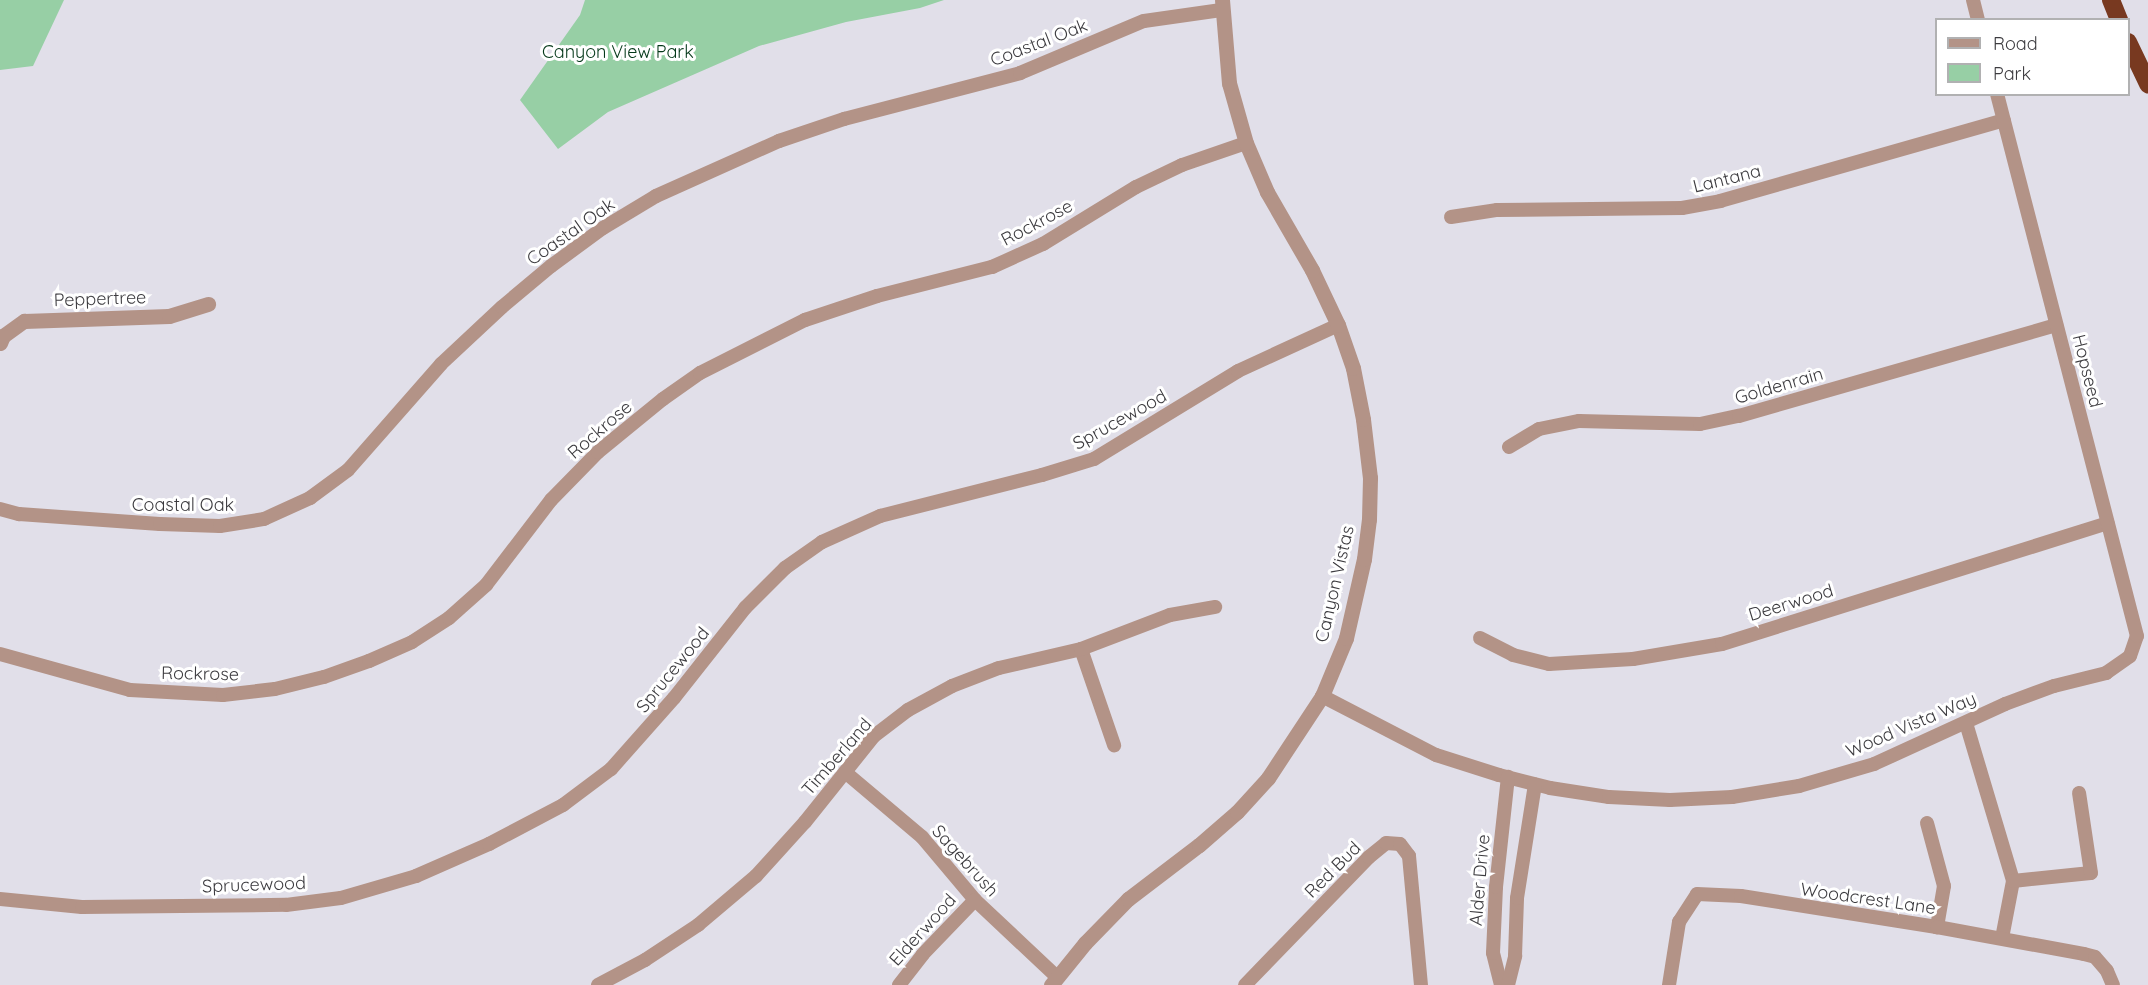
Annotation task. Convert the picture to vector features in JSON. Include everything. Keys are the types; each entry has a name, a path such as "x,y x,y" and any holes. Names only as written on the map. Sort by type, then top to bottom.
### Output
{"highway":[{"path":"2111,0 2118,18"},
{"path":"2130,46 2148,84"}],"street":[{"path":"1973,0 1978,18"},
{"name":"Canyon Vistas","path":"1054,981 1128,899 1199,845 1237,812 1268,778 1322,696 1346,638 1364,559 1369,519 1370,478 1363,419 1353,368 1338,325 1312,270 1267,192 1246,143 1229,83 1222,5"},
{"name":"Coastal Oak","path":"0,509 19,514 160,524 220,526 264,519 310,498 348,470 441,364 502,307 577,247 656,196 779,141 844,119 1020,73 1144,21 1222,5"},
{"name":"Hopseed","path":"1998,96 2137,636 2130,656"},
{"name":"Lantana","path":"1451,217 1497,210 1682,208 1720,201 2004,120"},
{"name":"Rockrose","path":"0,654 130,690 223,695 275,689 324,678 369,661 412,642 449,618 486,585 551,500 598,452 663,399 700,373 805,320 877,296 992,267 1043,244 1136,187 1182,165 1246,143"},
{"name":"Peppertree","path":"0,343 3,336 24,321 169,316 208,304"},
{"name":"Sprucewood","path":"0,899 82,907 286,905 341,898 416,876 489,844 563,805 611,769 674,698 745,608 785,568 822,542 880,516 1042,475 1094,459 1238,371 1338,325"},
{"name":"Goldenrain","path":"1509,447 1539,429 1579,421 1700,424 1739,416 2056,325"},
{"name":"Deerwood","path":"1480,638 1514,655 1549,664 1633,659 1722,644 2107,523"},
{"name":"Timberland","path":"598,985 645,960 699,926 756,876 874,736 908,710 952,686 999,668 1081,649 1170,615 1215,607"},
{"path":"1081,649 1114,745"},
{"name":"Wood Vista Way","path":"1322,696 1436,754 1535,784 1609,797 1670,800 1732,797 1799,786 1874,764 2006,704 2054,686 2106,673 2130,656"},
{"path":"1966,723 2013,881 2002,938"},
{"name":"Sagebrush","path":"845,772 922,837 975,900 1054,981"},
{"name":"Alder Drive","path":"1501,985 1492,953 1496,887 1509,777"},
{"path":"1508,985 1515,956 1517,898 1535,784"},
{"path":"2013,881 2091,873 2079,793"},
{"path":"1928,824 1944,886 1937,927"},
{"name":"Red Bud","path":"1245,985 1369,857 1386,843 1400,844 1410,856 1421,985"},
{"name":"Woodcrest Lane","path":"1669,985 1679,922 1697,894 1741,897 1937,927 2095,957 2107,971 2113,985"},
{"name":"Elderwood","path":"899,985 923,954 975,900"}],"green space":[{"path":"0,0 64,0 33,66 0,70"},
{"name":"Canyon View Park","path":"585,0 944,0 920,8 846,22 759,46 608,112 558,149 520,100 580,15"}]}
